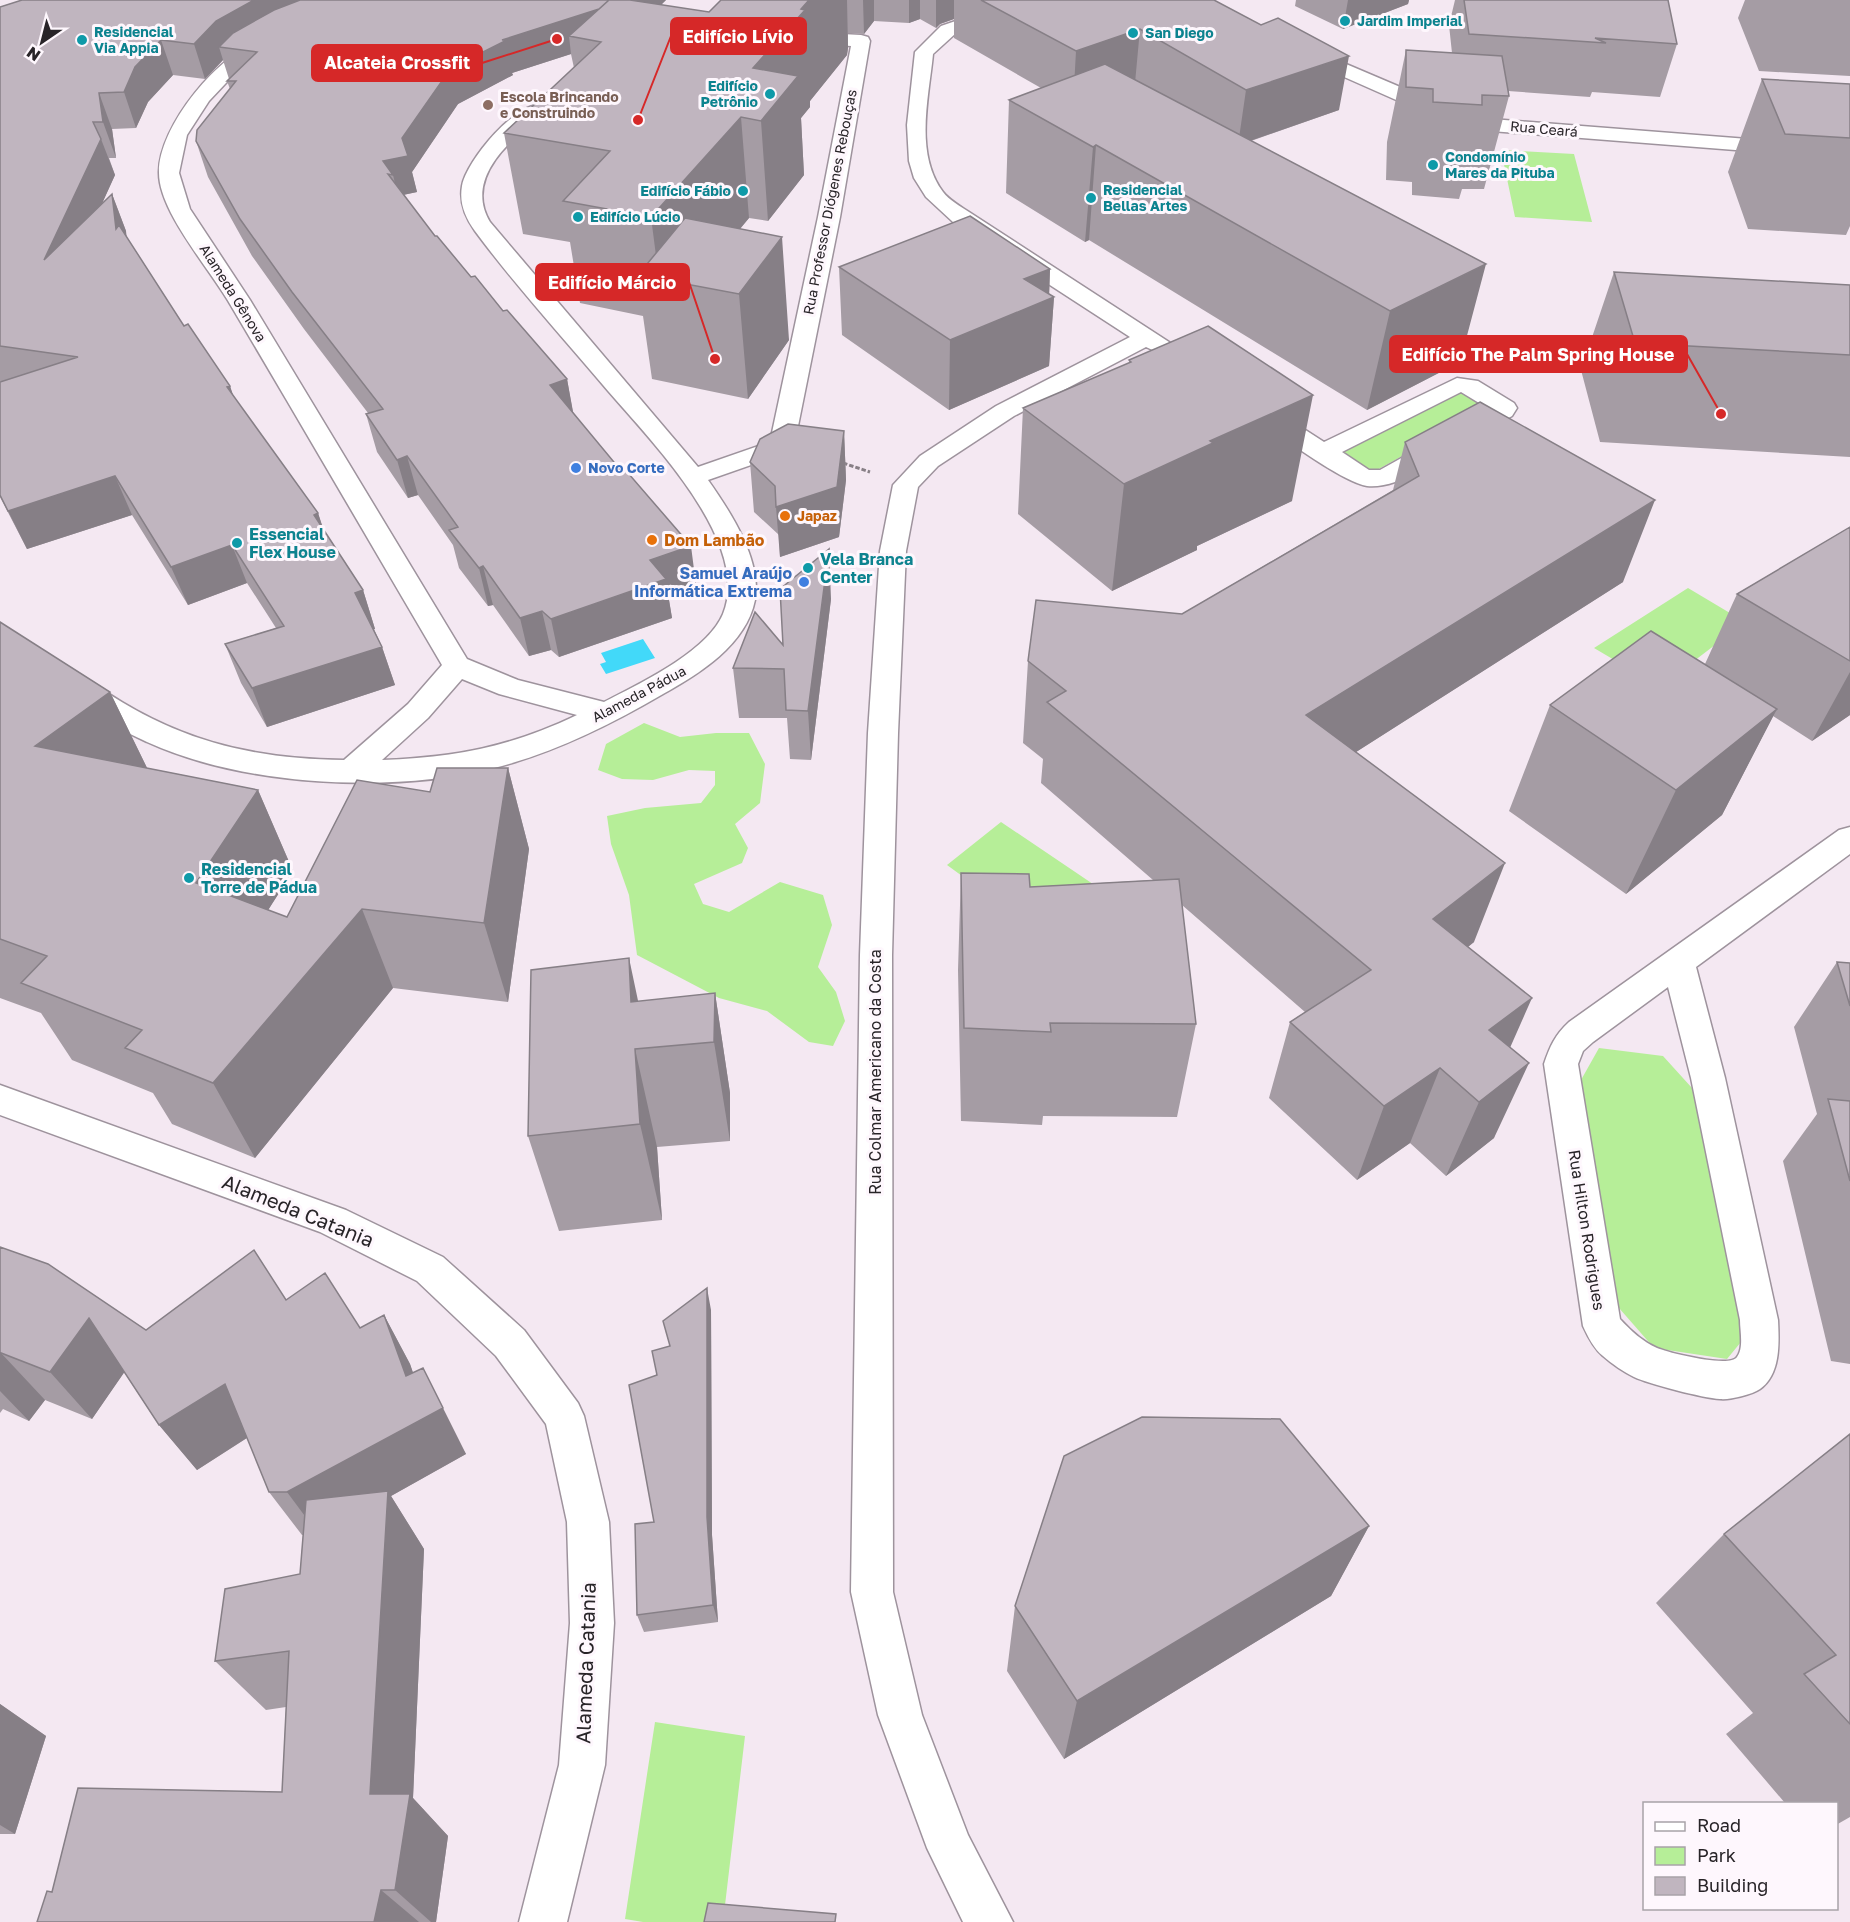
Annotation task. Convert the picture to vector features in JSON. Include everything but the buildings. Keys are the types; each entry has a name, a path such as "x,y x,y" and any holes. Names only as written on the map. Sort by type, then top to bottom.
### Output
{"street":[{"path":"1034,0 948,30 924,52 916,143 922,174 934,195 961,217 1175,357"},
{"name":"Alameda Gênova","path":"285,35 236,62 201,98 177,135 169,173 179,209 239,300 457,666"},
{"name":"Rua Professor Diógenes Rebouças","path":"782,446 829,217 861,41 784,38"},
{"name":"Rua Ceará","path":"1289,45 1397,95 1445,113 1491,125 1850,153"},
{"name":"Alameda Pádua","path":"60,673 87,693 150,731 182,745 232,759 293,767 351,771 425,769 493,758 608,713 693,665 735,621 742,584 736,555 721,522 693,477 508,258 477,218 471,191 478,170 510,129 557,99"},
{"path":"906,485 929,461 1005,411 1146,338"},
{"path":"1254,408 1323,452 1360,475 1378,480 1505,408 1470,386 1457,385 1323,452"},
{"path":"693,477 782,446"},
{"name":"Rua Colmar Americano da Costa","path":"906,485 893,551 882,756 876,967 872,1592 900,1715 950,1848 988,1922"},
{"path":"351,771 418,711 457,666 509,687 608,713"},
{"name":"Rua Hilton Rodrigues","path":"1678,961 1708,1078 1759,1320 1760,1348 1756,1364 1746,1376 1721,1381 1648,1364 1617,1343 1602,1326 1561,1064 1568,1044 1581,1032 1678,961 1850,838"},
{"name":"Alameda Catania","path":"0,1100 333,1221 430,1269 510,1342 564,1416 588,1522 592,1623 582,1765 543,1922"}],"path":[{"path":"782,446 854,466 906,485"}],"green space":[{"path":"1501,150 1574,154 1592,222 1515,217"},
{"path":"1453,385 1491,407 1366,476 1329,451"},
{"path":"1688,588 1745,622 1660,687 1594,648"},
{"path":"644,723 680,737 716,733 749,733 765,764 760,803 735,824 748,848 742,863 694,884 703,904 729,912 780,882 823,895 832,925 818,967 836,992 845,1021 833,1046 809,1042 767,1011 719,998 637,955 629,895 611,844 607,816 645,808 701,803 715,785 715,771 689,770 653,780 622,779 598,770 606,744"},
{"path":"1001,822 1124,905 1069,954 947,865"},
{"path":"1599,1048 1663,1056 1702,1099 1750,1331 1727,1359 1654,1348 1619,1308 1581,1080"},
{"path":"655,1722 745,1736 723,1922 643,1922 625,1919"}],"water":[{"path":"643,639 655,658 606,674 600,664 606,662 601,653"}],"place":[{"name":"Jardim Imperial","path":"1345,21"},
{"name":"San Diego","path":"1133,33"},
{"name":"Alcateia Crossfit","path":"557,39"},
{"name":"Residencial Via Appia","path":"82,40"},
{"name":"Edifício Petrônio","path":"770,94"},
{"name":"Escola Brincando e Construindo","path":"488,105"},
{"name":"Edifício Lívio","path":"638,120"},
{"name":"Condomínio Mares da Pituba","path":"1433,165"},
{"name":"Edifício Fábio","path":"743,191"},
{"name":"Residencial Bellas Artes","path":"1091,198"},
{"name":"Edifício Lúcio","path":"578,217"},
{"name":"Edifício Márcio","path":"715,359"},
{"name":"Edifício The Palm Spring House","path":"1721,414"},
{"name":"Novo Corte","path":"576,468"},
{"name":"Japaz","path":"785,516"},
{"name":"Dom Lambão","path":"652,540"},
{"name":"Essencial Flex House","path":"237,543"},
{"name":"Vela Branca Center","path":"808,568"},
{"name":"Samuel Araújo Informática Extrema","path":"804,582"},
{"name":"Residencial Torre de Pádua","path":"189,878"}]}
